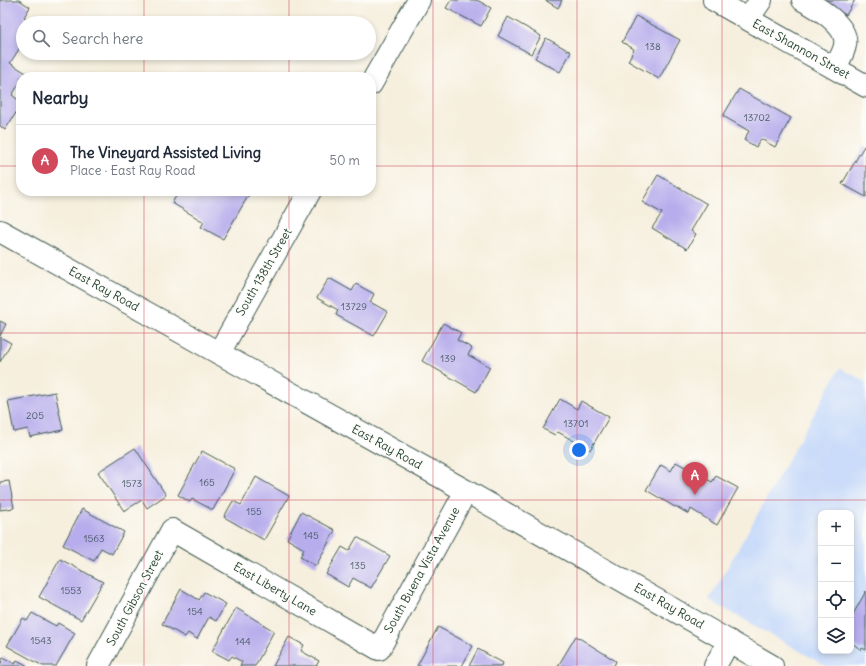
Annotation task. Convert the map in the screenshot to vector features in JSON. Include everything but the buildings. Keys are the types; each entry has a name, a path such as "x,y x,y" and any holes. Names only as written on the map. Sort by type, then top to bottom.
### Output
{"street":[{"path":"376,75 419,0"},
{"name":"East Shannon Street","path":"714,0 866,86"},
{"path":"748,19 761,0"},
{"path":"803,0 823,10 844,33 845,45 836,68"},
{"name":"South 138th Street","path":"219,353 307,196"},
{"name":"East Ray Road","path":"0,231 466,491 729,640 772,666"},
{"name":"South Buena Vista Avenue","path":"379,649 466,491"},
{"name":"East Liberty Lane","path":"172,530 379,649"},
{"name":"South Gibson Street","path":"98,666 172,530"},
{"path":"715,666 729,640"}],"shaded area":[{"path":"840,368 866,382 866,666 826,666 709,600"}],"place":[{"name":"The Vineyard Assisted Living","path":"695,495"}]}
